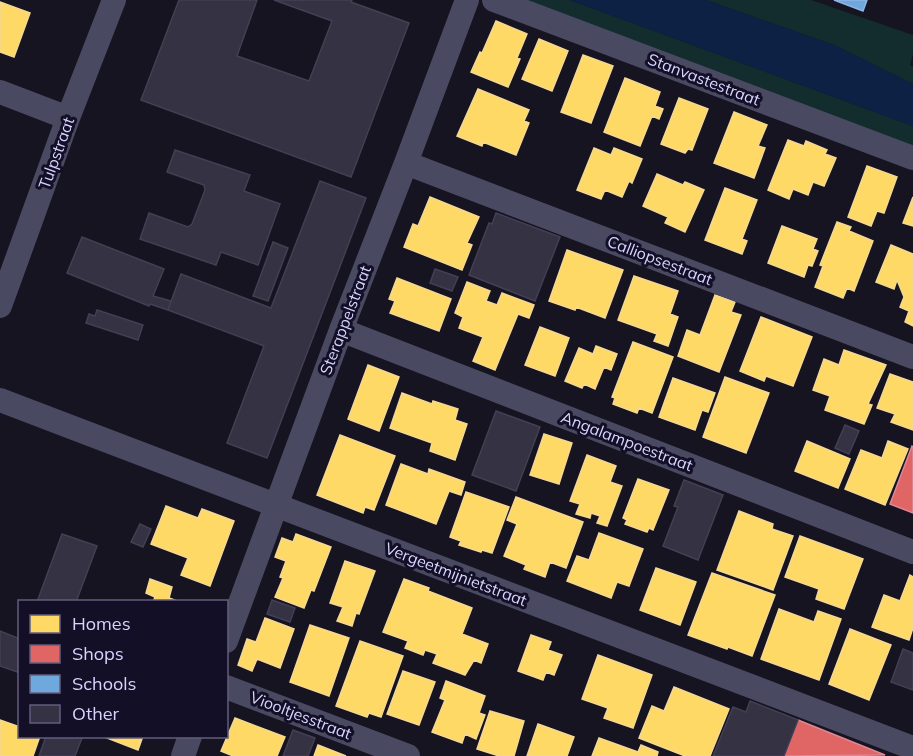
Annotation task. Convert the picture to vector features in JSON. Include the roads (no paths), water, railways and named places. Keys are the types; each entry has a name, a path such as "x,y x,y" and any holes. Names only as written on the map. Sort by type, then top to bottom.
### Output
{"street":[{"name":"Tulpstraat","path":"0,306 68,118 114,0"},
{"name":"Sterappelstraat","path":"228,634 340,330 467,0"},
{"name":"Stanvastestraat","path":"494,0 913,158"},
{"path":"0,92 68,118"},
{"name":"Calliopsestraat","path":"406,163 913,357"},
{"name":"Angalampoestraat","path":"340,330 913,552"},
{"name":"Vergeetmijnietstraat","path":"0,400 913,748"},
{"name":"Viooltjesstraat","path":"228,688 408,756"},
{"path":"183,756 189,738"}],"water":[{"path":"570,0 706,0 834,45 913,84 913,126"}]}
